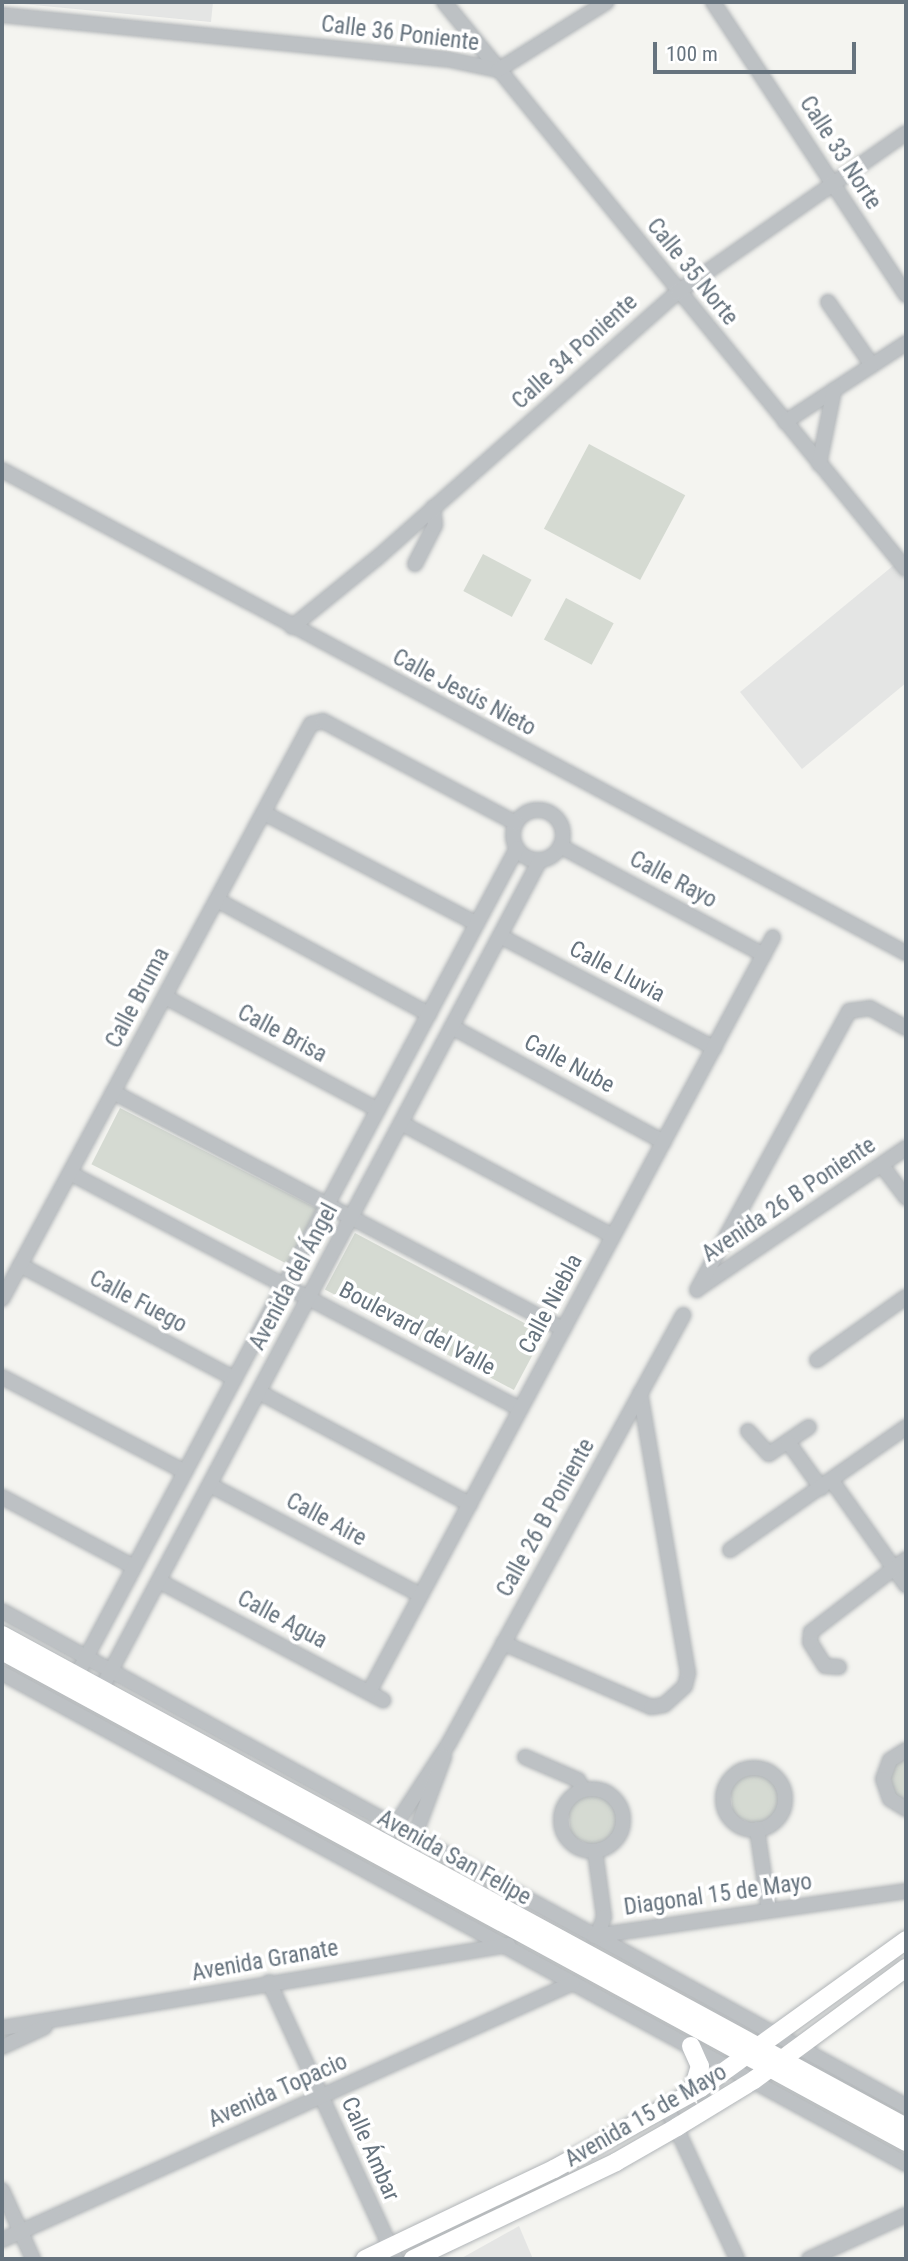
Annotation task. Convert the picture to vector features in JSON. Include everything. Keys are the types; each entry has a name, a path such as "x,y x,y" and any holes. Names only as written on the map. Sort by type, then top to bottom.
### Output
{"main road":[{"name":"Avenida San Felipe","path":"2,1635 70,1689"},
{"name":"Avenida San Felipe","path":"3,1655 558,1938 906,2142"},
{"name":"Avenida San Felipe","path":"403,1861 536,1941 753,2051"},
{"name":"Avenida 15 de Mayo","path":"365,2259 393,2254 667,2108 730,2068 906,1940"},
{"name":"Avenida 15 de Mayo","path":"412,2259 616,2162 677,2127 754,2080 906,1968"},
{"path":"691,2046 701,2066 692,2093"},
{"name":"Avenida San Felipe","path":"776,2064 906,2127"}],"street":[{"name":"Calle 35 Norte","path":"444,2 906,569"},
{"name":"Calle 36 Poniente","path":"2,15 446,59 498,69 607,2"},
{"name":"Calle 33 Norte","path":"713,2 906,295"},
{"name":"Calle 34 Poniente","path":"292,627 433,508 678,292 906,134"},
{"path":"828,302 872,365"},
{"path":"785,422 906,343"},
{"path":"820,464 834,390"},
{"name":"Calle Jesús Nieto","path":"2,470 906,953"},
{"path":"415,564 435,525 433,508"},
{"name":"Calle Bruma","path":"2,1299 316,719 516,823"},
{"path":"532,810 548,811 563,830 560,846 540,860 517,849 513,834 516,823 532,810"},
{"path":"264,813 477,924"},
{"name":"Calle Rayo","path":"560,846 764,955"},
{"name":"Avenida del Ángel","path":"70,1689 517,849"},
{"name":"Avenida del Ángel","path":"95,1702 540,860"},
{"path":"217,900 429,1014"},
{"name":"Calle Lluvia","path":"500,936 714,1048"},
{"name":"Calle Niebla","path":"369,1692 774,937"},
{"name":"Calle Brisa","path":"164,997 378,1110"},
{"name":"Avenida 26 B Poniente","path":"901,1151 883,1167 697,1290 842,1021 856,1007 870,1008 906,1028"},
{"name":"Calle Nube","path":"452,1027 664,1142"},
{"path":"113,1093 563,1329"},
{"path":"401,1123 613,1236"},
{"path":"901,1151 906,1133"},
{"path":"883,1167 906,1198"},
{"name":"Boulevard del Valle","path":"70,1172 520,1409"},
{"name":"Calle Fuego","path":"20,1265 235,1379"},
{"path":"817,1360 906,1297"},
{"name":"Calle 26 B Poniente","path":"381,1849 411,1796 449,1743 683,1315"},
{"path":"2,1377 185,1472"},
{"path":"259,1392 470,1504"},
{"path":"503,1643 651,1707 664,1705 685,1686 688,1673 640,1393"},
{"path":"748,1431 769,1454 809,1427"},
{"path":"730,1550 906,1427"},
{"path":"788,1442 826,1484 906,1585"},
{"name":"Calle Aire","path":"210,1485 420,1595"},
{"path":"2,1496 134,1567"},
{"path":"839,1667 825,1666 810,1642 811,1632 906,1559"},
{"name":"Calle Agua","path":"159,1581 383,1700"},
{"name":"Avenida San Felipe","path":"2,1611 906,2106"},
{"name":"Avenida San Felipe","path":"3,1677 70,1689"},
{"name":"Avenida San Felipe","path":"95,1702 506,1945 906,2164"},
{"name":"Calle 26 B Poniente","path":"403,1861 429,1806 449,1743"},
{"path":"906,1750 890,1760 883,1779 890,1799 906,1809"},
{"path":"525,1757 578,1780 583,1790"},
{"path":"744,1769 767,1770 782,1786 783,1809 777,1819 757,1829 736,1824 723,1805 727,1783 744,1769"},
{"path":"583,1790 606,1792 621,1808 623,1820 615,1841 595,1851 573,1845 561,1826 565,1804 583,1790"},
{"path":"411,1796 429,1806"},
{"path":"757,1829 769,1910"},
{"path":"595,1851 604,1917 597,1936"},
{"name":"Diagonal 15 de Mayo","path":"536,1941 597,1936 906,1891"},
{"name":"Avenida Granate","path":"2,2028 58,2021 269,1982 536,1941"},
{"name":"Calle Ámbar","path":"269,1982 393,2254"},
{"name":"Avenida Topacio","path":"2,2240 573,1983"},
{"path":"2,2048 58,2021"},
{"path":"667,2108 737,2259"},
{"path":"2,2190 33,2259"},
{"path":"809,2259 906,2215"}],"shaded area":[{"path":"2,2 213,2 211,22"},
{"path":"589,444 685,495 640,580 544,529"},
{"path":"483,554 532,580 512,617 463,591"},
{"path":"894,565 906,580 906,683 802,769 740,692"},
{"path":"566,598 614,623 592,665 544,639"},
{"path":"120,1108 317,1208 288,1264 91,1164"},
{"path":"355,1233 544,1333 514,1390 325,1290"},
{"path":"906,1757 906,1803 893,1797 890,1768"},
{"path":"752,1771 777,1782 780,1811 757,1826 733,1815 730,1786"},
{"path":"590,1792 615,1803 618,1832 595,1847 571,1836 568,1807"},
{"path":"519,2226 533,2259 460,2259"}]}
